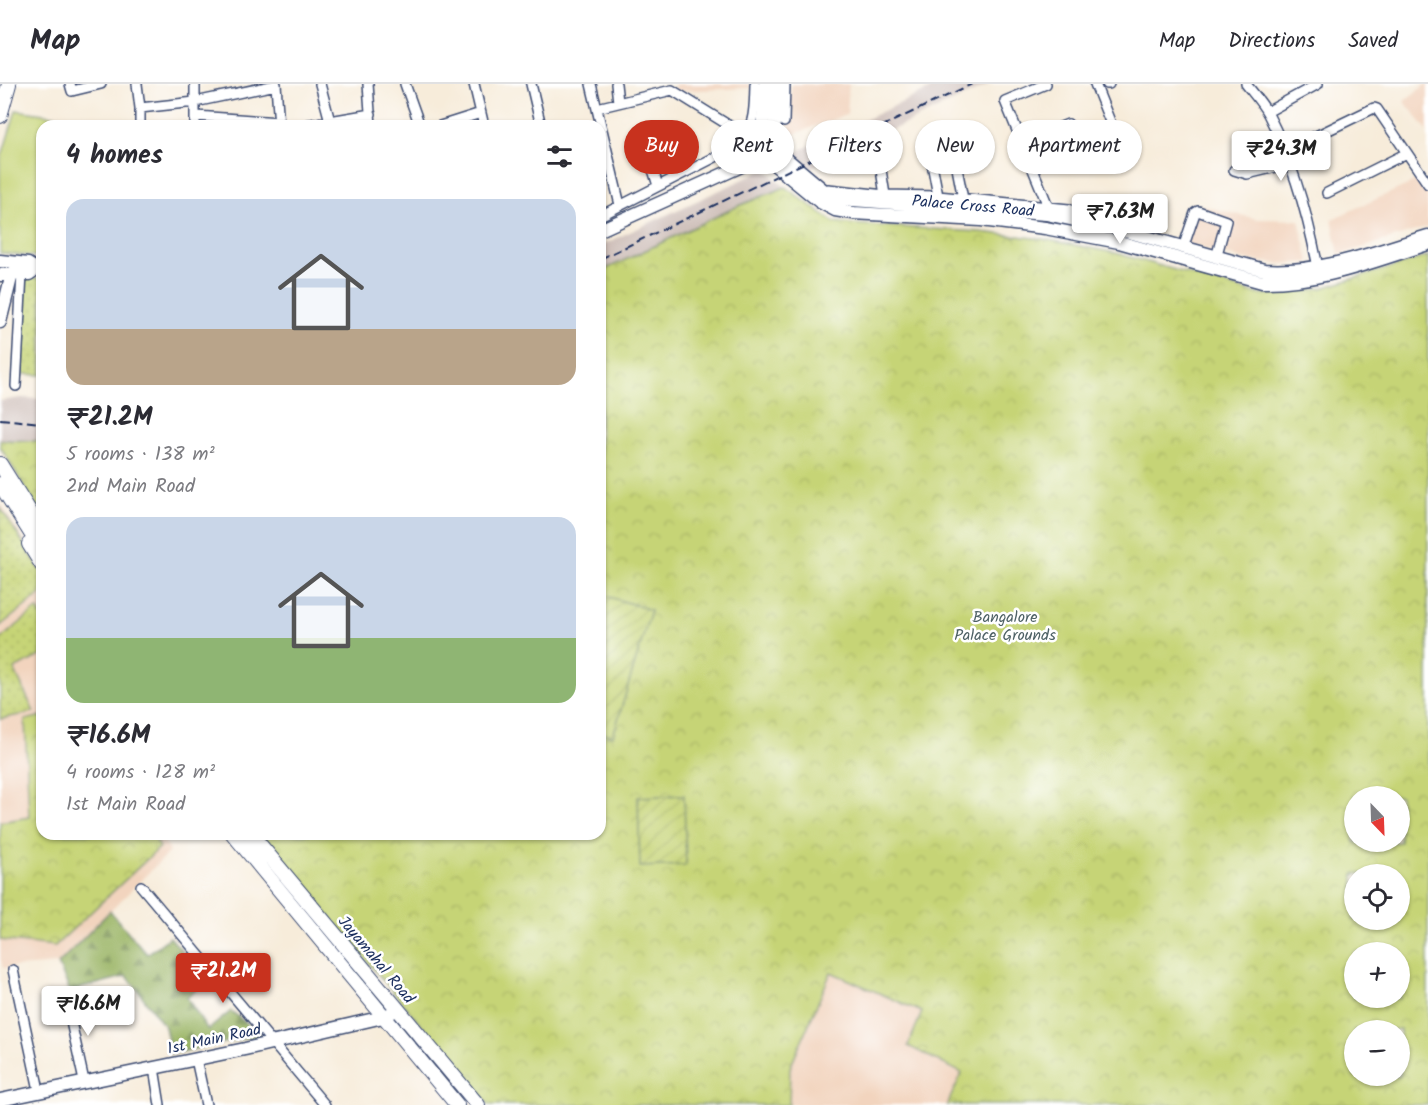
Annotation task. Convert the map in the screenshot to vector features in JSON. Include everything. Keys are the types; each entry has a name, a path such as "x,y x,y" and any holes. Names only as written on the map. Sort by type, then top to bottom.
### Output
{"main road":[{"path":"0,116 9,84"},
{"path":"0,464 36,521"},
{"path":"0,484 36,541"},
{"path":"0,499 36,556"},
{"name":"Jayamahal Road","path":"238,840 457,1105"},
{"name":"Jayamahal Road","path":"256,840 478,1105"}],"street":[{"path":"70,84 72,91 101,84"},
{"path":"137,84 140,120"},
{"path":"195,84 196,120"},
{"path":"140,108 195,102 276,84 279,120"},
{"path":"320,84 330,120"},
{"path":"368,84 371,120"},
{"path":"405,84 418,120"},
{"path":"474,84 483,120"},
{"path":"531,84 540,120"},
{"path":"591,84 600,120"},
{"path":"616,84 618,102"},
{"path":"752,120 755,84"},
{"path":"764,120 765,84"},
{"path":"775,120 776,84"},
{"path":"784,120 785,84"},
{"path":"1013,120 1005,101 1046,84"},
{"path":"1095,84 1109,120"},
{"path":"1246,84 1267,112 1285,151 1304,212 1319,273"},
{"path":"1267,112 1306,87 1318,84"},
{"path":"597,108 671,87 722,120"},
{"path":"1285,151 1374,108 1377,109 1428,184"},
{"path":"459,120 481,113"},
{"path":"347,120 371,114"},
{"path":"606,146 620,205"},
{"path":"1327,192 1407,153"},
{"path":"606,213 711,159"},
{"path":"1233,170 1247,174 1289,164"},
{"path":"794,167 808,181"},
{"path":"794,172 808,181"},
{"path":"654,174 658,186"},
{"path":"606,221 715,174"},
{"path":"606,227 719,174"},
{"path":"882,174 885,195"},
{"path":"934,174 938,196"},
{"path":"959,174 963,199"},
{"path":"1035,174 1048,206"},
{"name":"Palace Cross Road","path":"808,181 839,199 1046,214 1099,225 1120,236 1262,282 1283,282 1428,244"},
{"name":"Palace Cross Road","path":"808,181 820,202 835,210 981,220 1120,236 1183,248 1264,270 1282,272 1319,273 1428,236"},
{"path":"828,189 1069,208 1099,225"},
{"path":"1183,248 1195,213 1198,211 1226,221 1216,258"},
{"path":"0,261 28,264 36,268"},
{"path":"11,274 29,274 36,270"},
{"path":"0,322 11,274"},
{"path":"11,274 16,386"},
{"path":"141,886 325,1105"},
{"path":"13,970 39,1090"},
{"path":"66,999 84,1081"},
{"name":"1st Main Road","path":"0,1100 273,1042 383,1017 398,1010"},
{"path":"196,1059 206,1105"},
{"path":"154,1068 160,1105"}],"shaded area":[{"path":"674,84 750,84 750,88 675,91"},
{"path":"791,84 849,84 847,114 831,120 806,120 806,130 794,134 794,120 790,120"},
{"path":"941,84 990,84 903,125 903,120 864,120"},
{"path":"1428,84 1428,131 1404,101"},
{"path":"806,147 806,165 794,156 794,153"},
{"path":"754,174 771,174 785,187 736,207 606,269 606,243"},
{"path":"1421,179 1428,189 1428,227 1339,255 1332,219"},
{"path":"1194,204 1257,219 1299,220 1309,262 1280,264 1245,260 1180,242"},
{"path":"36,399 36,441 0,440 0,401"},
{"path":"0,503 36,559 36,840 164,840 170,851 58,964 3,968 0,959"},
{"path":"830,971 922,1012 908,1046 963,1072 947,1105 789,1105 790,1068"}],"green space":[{"path":"16,110 85,120 36,120 36,256 0,253 0,162"},
{"name":"Bangalore Palace Grounds","path":"785,187 834,222 980,232 1043,239 1116,253 1262,295 1322,288 1428,256 1428,1105 947,1105 962,1073 908,1046 922,1012 831,972 790,1068 789,1105 489,1105 264,840 606,840 606,269 736,207"},
{"path":"24,277 36,278 36,375 21,374"},
{"path":"0,440 36,441 36,507 0,446"},
{"path":"0,507 36,563 36,598 0,626"},
{"path":"606,596 651,610 613,736 606,734"},
{"path":"36,610 36,658 14,669 34,712 0,719 0,639"},
{"path":"36,717 36,840 156,840 160,847 55,946 0,940 0,822 29,817 25,720"},
{"path":"684,795 686,865 640,867 638,797"},
{"path":"110,911 147,954 170,937 207,980 187,998 208,1030 231,1011 261,1035 171,1054 165,1027 127,976 70,991 58,964"}],"railway":[{"path":"606,256 972,84"},
{"path":"0,419 36,422"}]}
